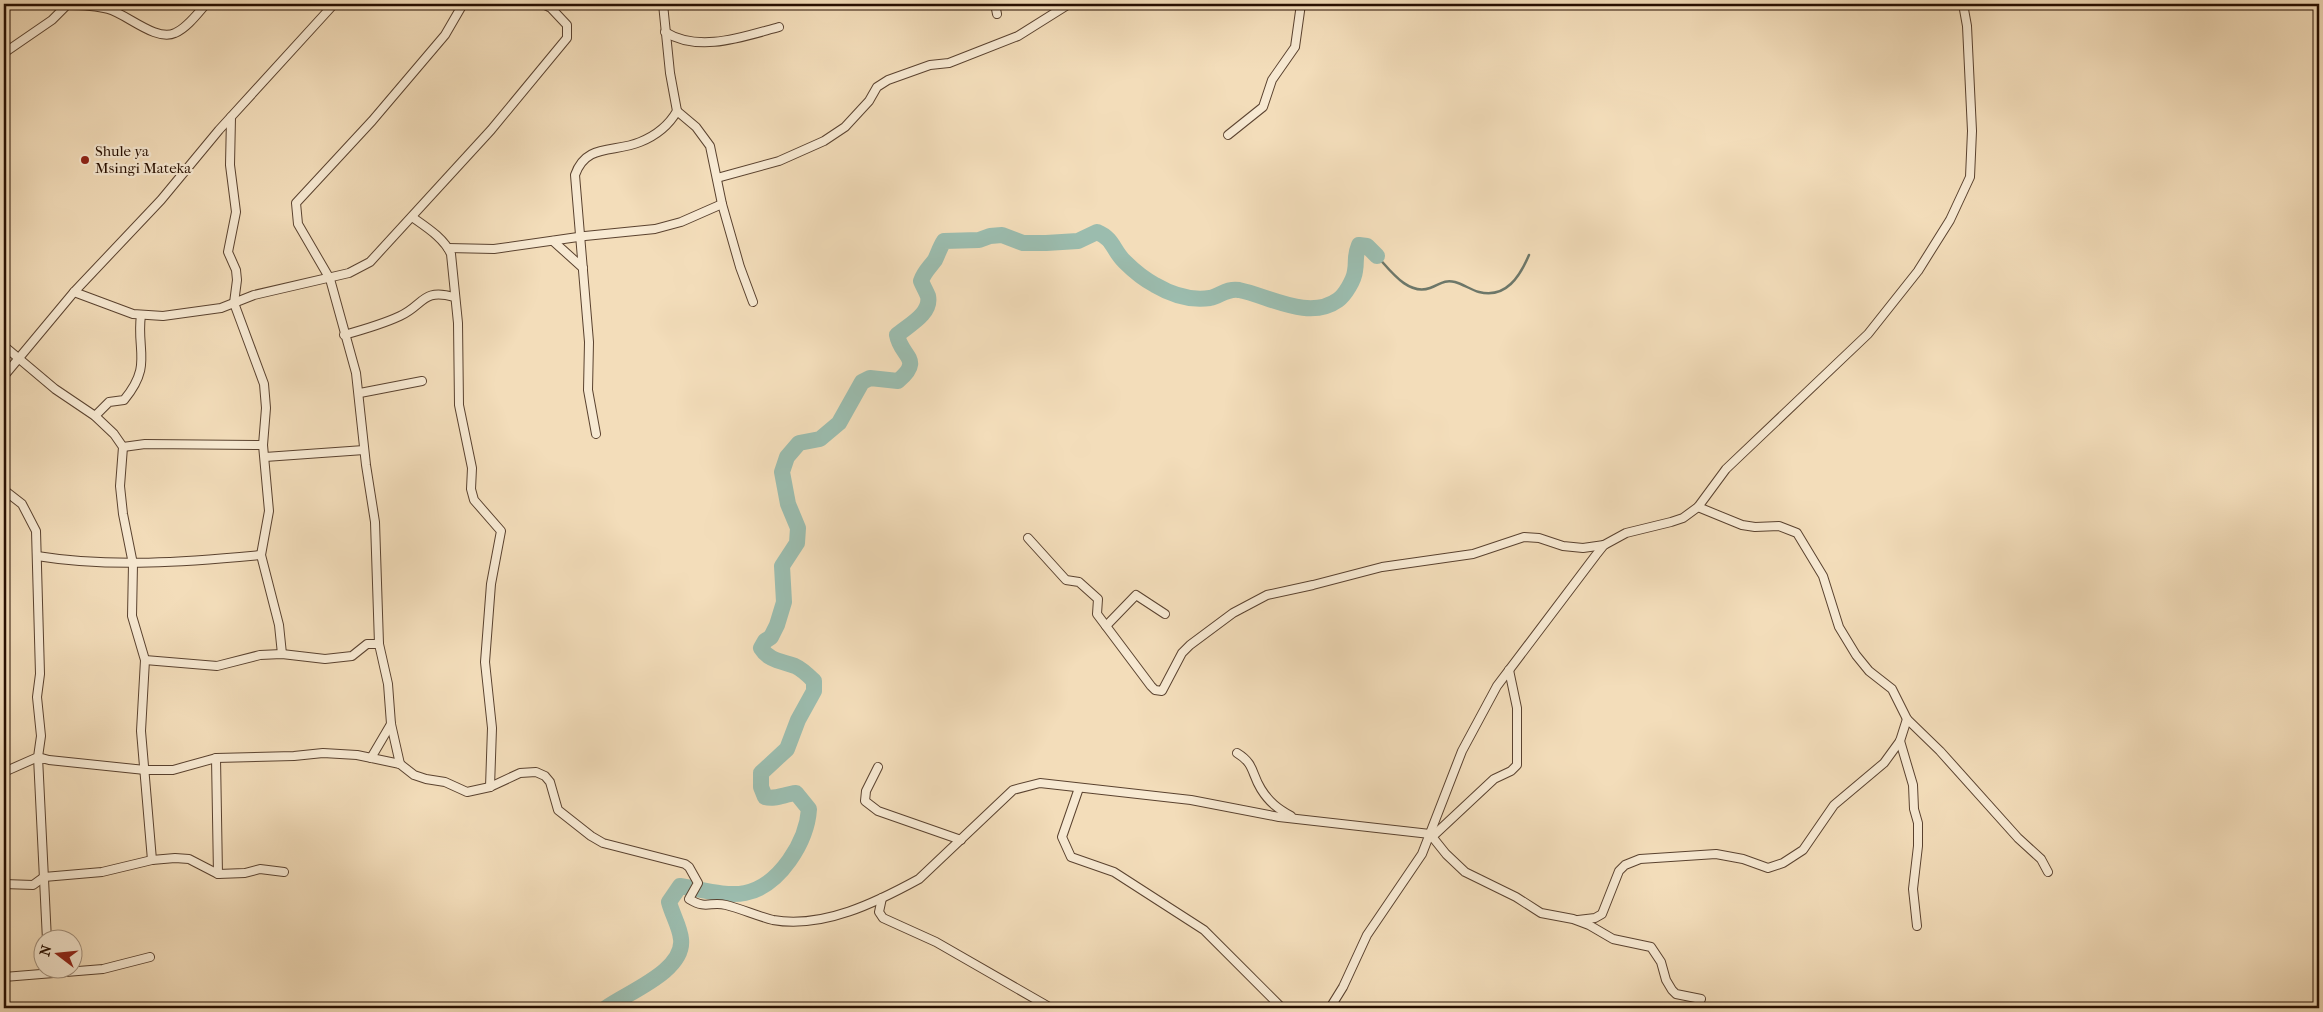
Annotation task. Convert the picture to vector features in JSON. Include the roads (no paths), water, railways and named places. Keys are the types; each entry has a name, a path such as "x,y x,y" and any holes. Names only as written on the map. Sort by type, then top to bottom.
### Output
{"street":[{"path":"4,53 52,20 67,5 90,5 108,9 150,31 164,35 176,33 206,4"},
{"path":"4,376 74,292 161,200 232,117 334,4"},
{"path":"400,764 391,724 391,702 379,644 376,536 364,450 360,393 330,279 298,224 296,202 302,198 372,121 445,35 463,4"},
{"path":"74,292 141,315 163,316 221,308 254,295 330,279 349,273 370,262 491,130 567,38 567,25 551,8 543,4"},
{"path":"663,4 665,32 678,111 696,127 707,141 740,268 753,302"},
{"path":"995,4 997,14"},
{"path":"718,178 780,161 824,141 845,127 869,100 877,87 888,80 930,65 949,63 1018,36 1069,4"},
{"path":"1228,135 1263,107 1272,80 1295,47 1301,4"},
{"path":"1028,538 1066,580 1078,582 1098,599 1096,612 1150,686 1162,691 1182,653 1190,645 1233,613 1267,595 1314,586 1382,567 1473,554 1524,537 1539,538 1563,546 1584,548 1604,545 1626,533 1683,518 1698,508 1726,469 1868,334 1918,271 1950,220 1970,177 1972,132 1967,26 1963,4"},
{"path":"665,32 677,39 697,43 725,40 778,27"},
{"path":"596,434 588,390 589,342 575,175 579,163 588,155 638,143 657,133 667,125 678,111"},
{"path":"232,117 230,165 236,212 228,252 237,275 234,303 264,384 266,408 263,445 270,511 261,555 279,625 282,654"},
{"path":"448,248 494,249 580,236 656,229 681,222 722,204"},
{"path":"412,217 435,234 448,248 453,264 460,358 459,405 472,468 472,494 474,500 498,527 501,537 491,584 485,662 492,728 490,787"},
{"path":"553,240 583,268"},
{"path":"344,335 401,316 427,296 438,293 454,297"},
{"path":"95,416 109,402 124,400 140,373 143,352 140,325 141,315"},
{"path":"4,346 56,389 95,416 114,434 123,447 121,500 133,564 132,616 145,660 141,708 152,860"},
{"path":"360,393 422,381"},
{"path":"123,447 145,444 263,445"},
{"path":"265,458 364,450"},
{"path":"4,490 22,504 36,530 40,674 37,697 41,736 38,757 47,930"},
{"path":"1698,508 1742,525 1755,527 1778,526 1797,533 1823,576 1843,636 1866,667 1892,689 1908,719 1940,751 2018,838 2041,859 2048,872"},
{"path":"1330,1008 1343,987 1362,944 1417,864 1431,835 1462,751 1497,686 1604,545"},
{"path":"37,556 75,562 107,561 133,564 261,555"},
{"path":"1106,626 1136,595 1165,614"},
{"path":"145,660 217,666 260,655 282,654 325,659 352,656 367,644 379,644"},
{"path":"1431,835 1494,779 1511,771 1517,765 1517,708 1509,670"},
{"path":"1575,920 1595,918 1602,914 1619,870 1624,865 1640,859 1716,854 1742,859 1768,868 1784,863 1803,850 1834,805 1874,774 1891,755 1900,741 1908,719"},
{"path":"371,758 391,724"},
{"path":"1900,741 1913,785 1914,809 1918,823 1918,853 1913,889 1917,926"},
{"path":"4,772 38,757 49,760 145,770 173,770 216,758 294,756 323,753 371,758 400,764 420,777 444,782 468,792 490,787 520,773 536,772 545,776 550,782 558,810 591,836 603,843 685,864 689,867 698,883 690,899 700,906 723,904 774,920 799,921 846,912 882,898 919,878 1013,790 1040,783 1191,800 1293,818 1431,835 1453,862 1471,876 1508,893 1541,913 1575,920 1613,939 1650,947 1662,962 1666,980 1672,990 1676,994 1701,999"},
{"path":"1237,753 1251,765 1256,779 1269,800 1293,818"},
{"path":"216,758 218,874"},
{"path":"878,767 866,791 865,801 867,804 878,811 961,840"},
{"path":"1079,788 1062,836 1071,857 1114,872 1204,930 1282,1008"},
{"path":"4,884 33,886 44,877 102,872 152,860 189,858 218,874 245,874 260,869 284,872"},
{"path":"882,898 879,912 883,918 936,942 1051,1008"},
{"path":"82,970 103,969 150,957"},
{"path":"4,977 32,973"}],"waterway":[{"path":"606,1008 653,980 674,961 680,950 681,939 669,902 680,886 730,894 745,893 758,889 780,872 797,848 803,835 809,809 796,793 769,798 765,797 761,787 761,773 787,749 798,720 814,691 814,681 805,672 795,666 768,656 761,648 765,641 771,637 777,625 784,602 782,566 797,543 798,528 788,504 782,472 787,457 799,443 820,439 839,423 862,382 870,378 898,381 906,374 910,363 909,358 897,335 923,314 928,302 928,296 921,281 935,260 944,241 979,240 990,236 1002,235 1023,243 1046,243 1078,241 1097,232 1107,238 1121,258 1139,275 1168,292 1188,298 1203,299 1214,297 1227,291 1239,290 1302,308 1327,306 1341,298 1354,275 1359,245 1367,246 1377,256"},
{"path":"1377,256 1400,280 1414,288 1430,288 1451,281 1479,292 1489,293 1497,292 1511,284 1521,271 1529,255"}],"place":[{"name":"Shule ya Msingi Mateka","path":"85,160"}]}
